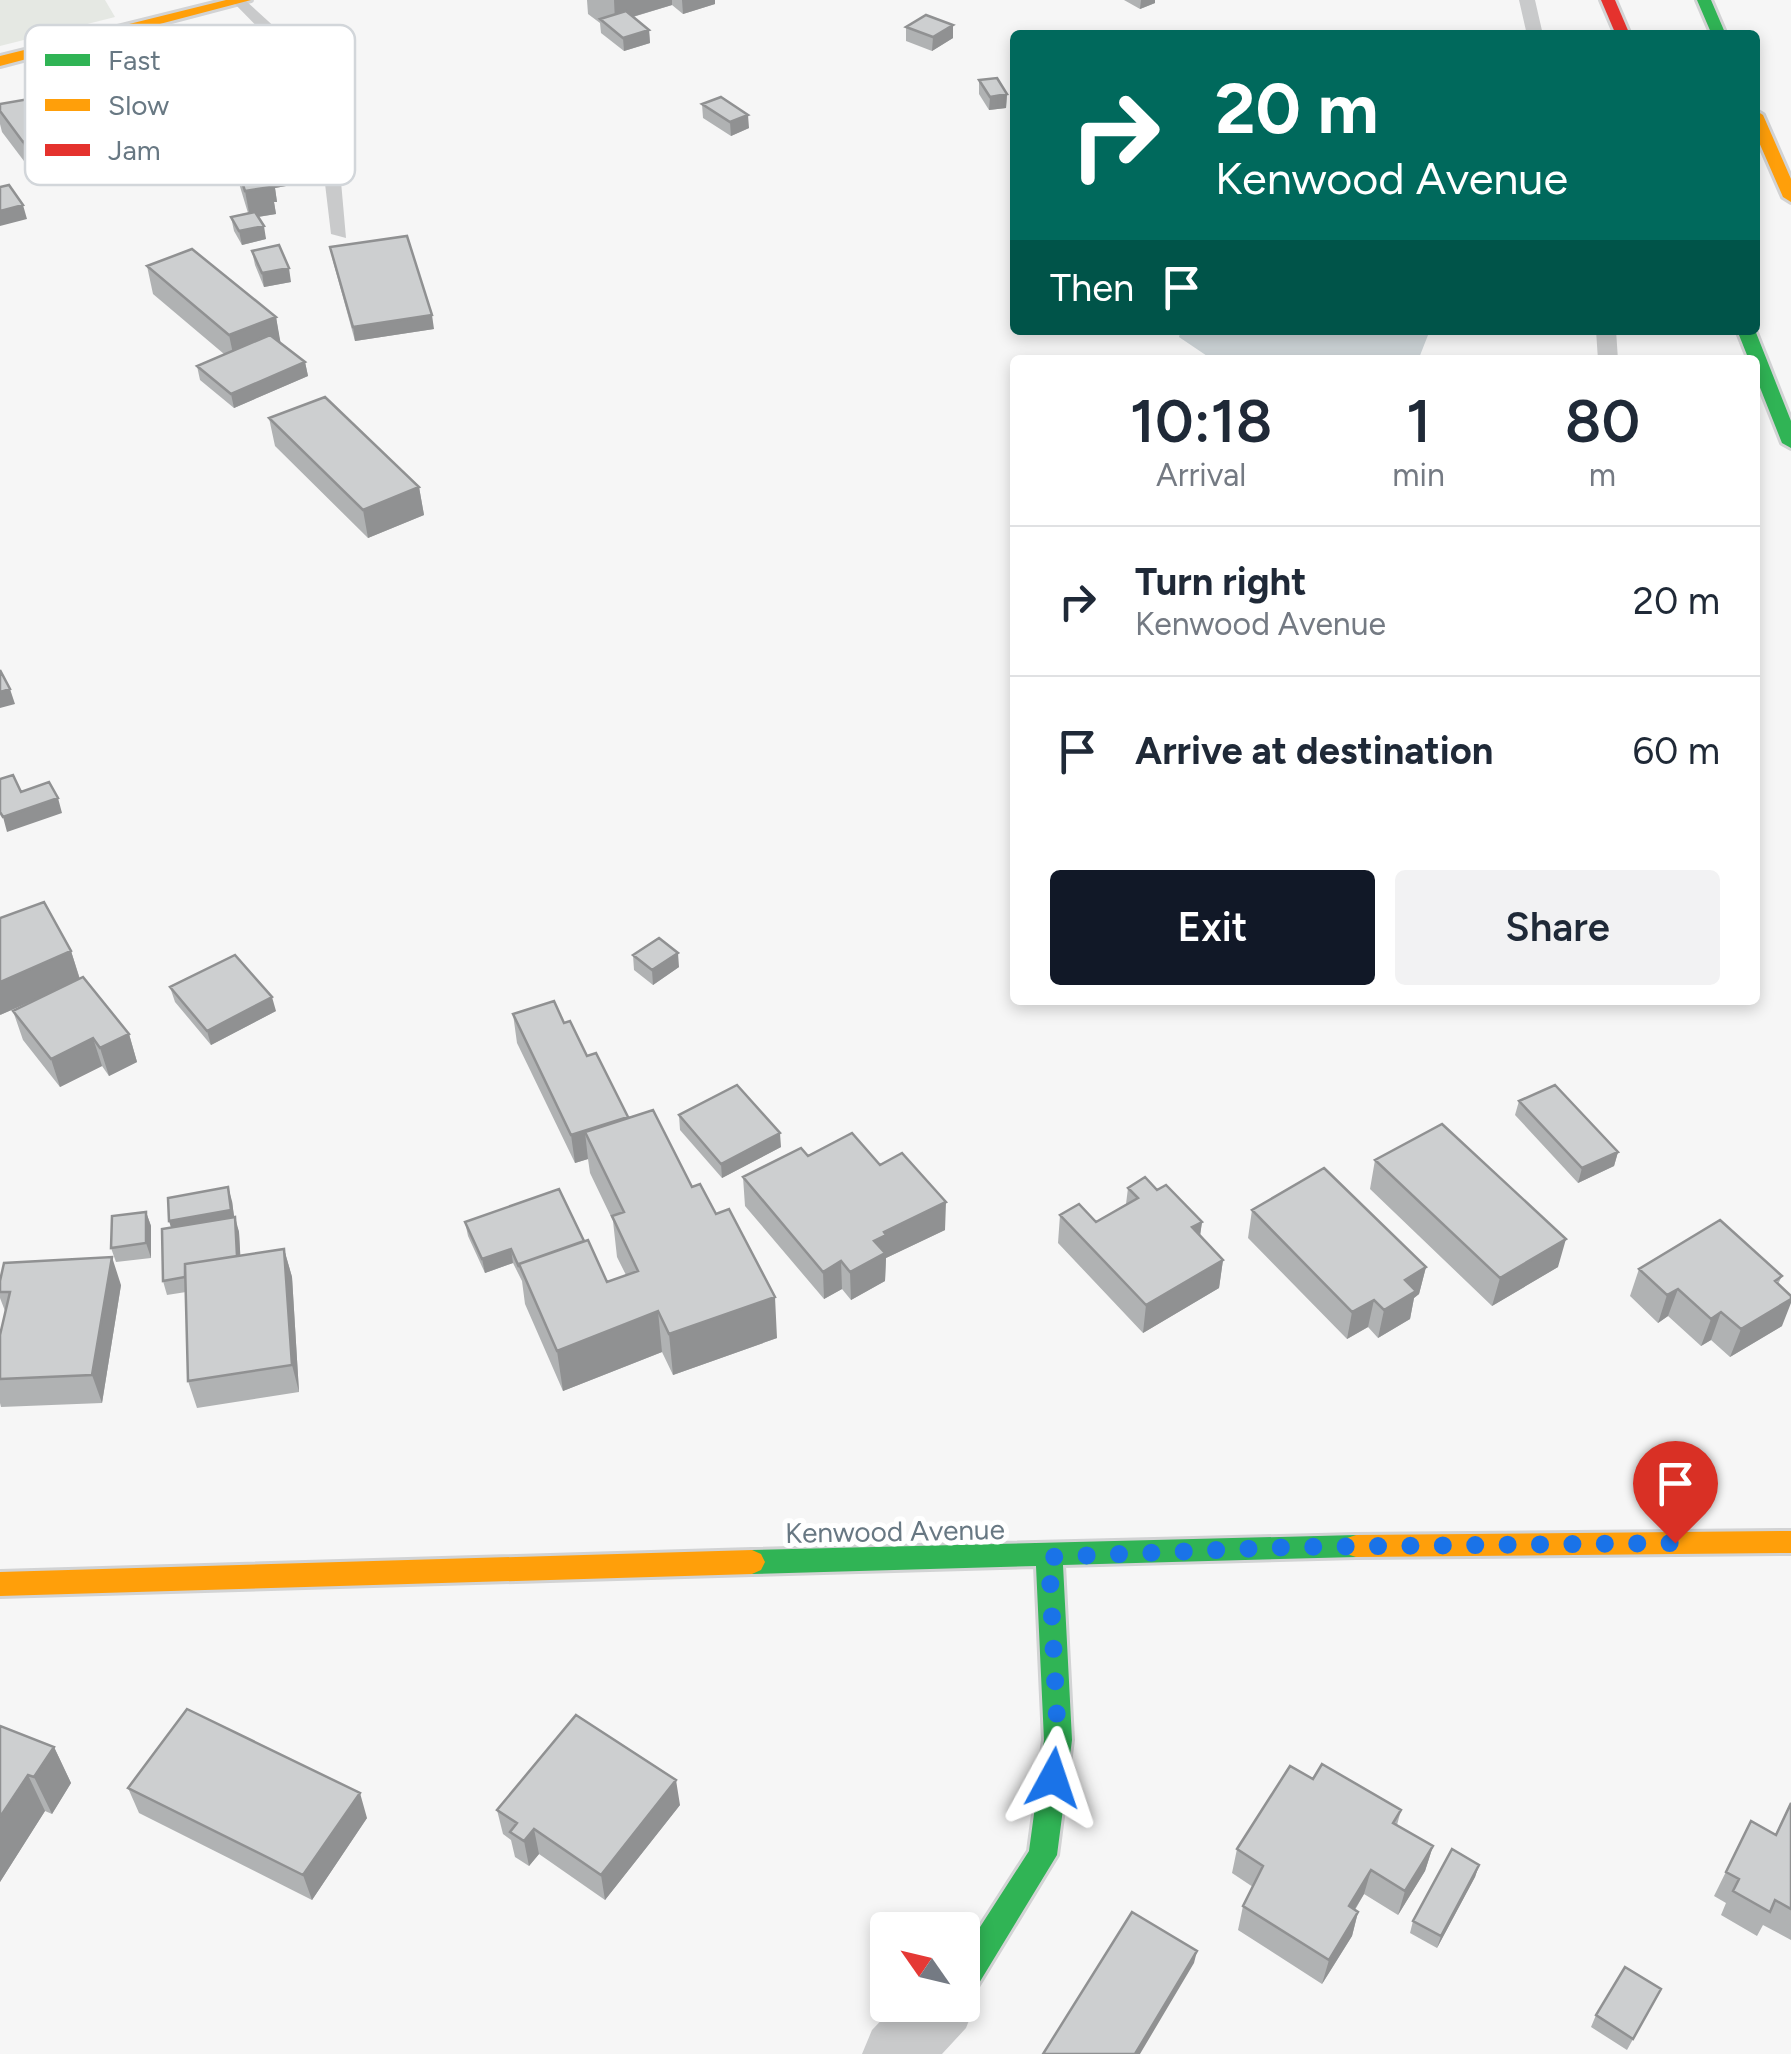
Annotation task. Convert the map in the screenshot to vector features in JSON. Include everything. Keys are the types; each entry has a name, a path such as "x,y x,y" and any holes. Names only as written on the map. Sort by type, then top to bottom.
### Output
{"main road":[{"path":"1608,0 1621,30"},
{"path":"1704,0 1717,30"},
{"path":"146,25 241,1"},
{"path":"0,62 25,56"},
{"path":"1760,126 1791,197"},
{"path":"1760,365 1791,444"},
{"name":"Kenwood Avenue","path":"0,1584 1049,1557 1290,1547 1791,1542"},
{"path":"980,1955 1043,1855 1058,1740 1049,1557"}],"street":[{"path":"896,2054 926,2022"}],"lane":[{"path":"1527,0 1534,30"},
{"path":"241,1 264,25"},
{"path":"334,185 340,234"}],"shaded area":[{"path":"0,0 105,0 115,17 83,25 25,25 25,40 0,46"},
{"path":"1428,335 1420,355 1206,355 1179,337"}],"building":[{"path":"626,11 649,30 623,38 600,19"},
{"path":"926,15 953,25 933,37 906,27"},
{"path":"997,78 1007,94 990,97 979,80"},
{"path":"721,97 748,115 730,122 702,104"},
{"path":"25,100 25,141 0,111 0,104"},
{"path":"9,185 23,205 0,211 0,187"},
{"path":"243,185 271,187 245,191"},
{"path":"255,212 264,226 239,231 231,217"},
{"path":"407,236 432,315 353,327 330,247"},
{"path":"279,245 289,268 262,273 252,251"},
{"path":"192,249 276,317 229,335 147,266"},
{"path":"270,335 305,362 231,394 197,366"},
{"path":"325,397 419,487 363,510 269,418"},
{"path":"0,670 10,689 0,692"},
{"path":"13,775 21,792 49,782 58,798 3,817 0,779"},
{"path":"44,902 71,951 0,982 0,918"},
{"path":"659,938 678,953 652,970 633,955"},
{"path":"235,955 272,997 207,1031 170,987"},
{"path":"83,977 129,1034 100,1048 93,1038 51,1059 13,1011"},
{"path":"554,1001 564,1023 570,1021 587,1056 596,1053 628,1117 571,1135 513,1014"},
{"path":"737,1085 780,1133 721,1164 679,1115"},
{"path":"1555,1085 1618,1152 1582,1168 1519,1101"},
{"path":"653,1110 692,1187 700,1184 716,1214 729,1209 775,1297 669,1334 658,1311 557,1351 519,1264 588,1240 607,1282 638,1271 612,1216 624,1212 585,1132"},
{"path":"1442,1124 1566,1239 1500,1278 1375,1160"},
{"path":"852,1133 880,1165 902,1153 946,1202 884,1232 886,1235 874,1241 885,1253 850,1272 841,1261 823,1272 743,1177 801,1148 808,1156"},
{"path":"1324,1168 1426,1267 1405,1280 1416,1291 1384,1310 1374,1300 1352,1312 1252,1210"},
{"path":"1145,1177 1157,1190 1166,1185 1202,1222 1192,1227 1223,1260 1146,1305 1060,1215 1079,1204 1096,1222 1138,1198 1128,1188"},
{"path":"228,1187 231,1210 169,1221 168,1198"},
{"path":"559,1189 584,1241 519,1267 511,1249 482,1259 465,1222"},
{"path":"146,1212 146,1243 111,1248 112,1216"},
{"path":"235,1217 237,1256 185,1264 185,1277 163,1281 162,1229"},
{"path":"1720,1220 1782,1276 1775,1281 1791,1296 1741,1329 1721,1312 1711,1319 1678,1289 1667,1295 1639,1269"},
{"path":"284,1249 292,1365 188,1381 185,1264"},
{"path":"112,1257 92,1375 0,1379 0,1335 10,1292 0,1292 4,1263"},
{"path":"187,1709 360,1793 303,1875 128,1788"},
{"path":"576,1715 676,1780 601,1875 534,1829 524,1841 510,1832 517,1823 497,1810"},
{"path":"0,1726 54,1747 34,1777 28,1775 0,1817"},
{"path":"1322,1764 1401,1810 1393,1823 1433,1846 1405,1891 1371,1870 1349,1906 1358,1912 1329,1960 1243,1906 1263,1866 1237,1849 1290,1766 1313,1779"},
{"path":"1791,1803 1791,1909 1775,1900 1770,1912 1733,1891 1739,1879 1726,1872 1751,1821 1776,1835"},
{"path":"1452,1849 1479,1865 1441,1936 1413,1921"},
{"path":"1132,1912 1197,1951 1135,2054 1043,2054"},
{"path":"1625,1967 1661,1989 1633,2039 1596,2015"}],"traffic: fast":[{"path":"1704,0 1717,30"},
{"path":"1748,335 1756,355"},
{"path":"1760,365 1791,443"},
{"path":"752,1562 1356,1546"},
{"path":"980,1955 1043,1855 1058,1740 1049,1557"}],"traffic: slow":[{"path":"144,25 244,0"},
{"path":"0,61 25,55"},
{"path":"1760,126 1791,197"},
{"path":"1356,1546 1791,1542"},
{"path":"0,1584 752,1562"}],"traffic: jam":[{"path":"1608,0 1621,30"}],"route":[{"path":"1053,1778 1058,1740 1049,1557 1290,1547 1675,1543"}]}
